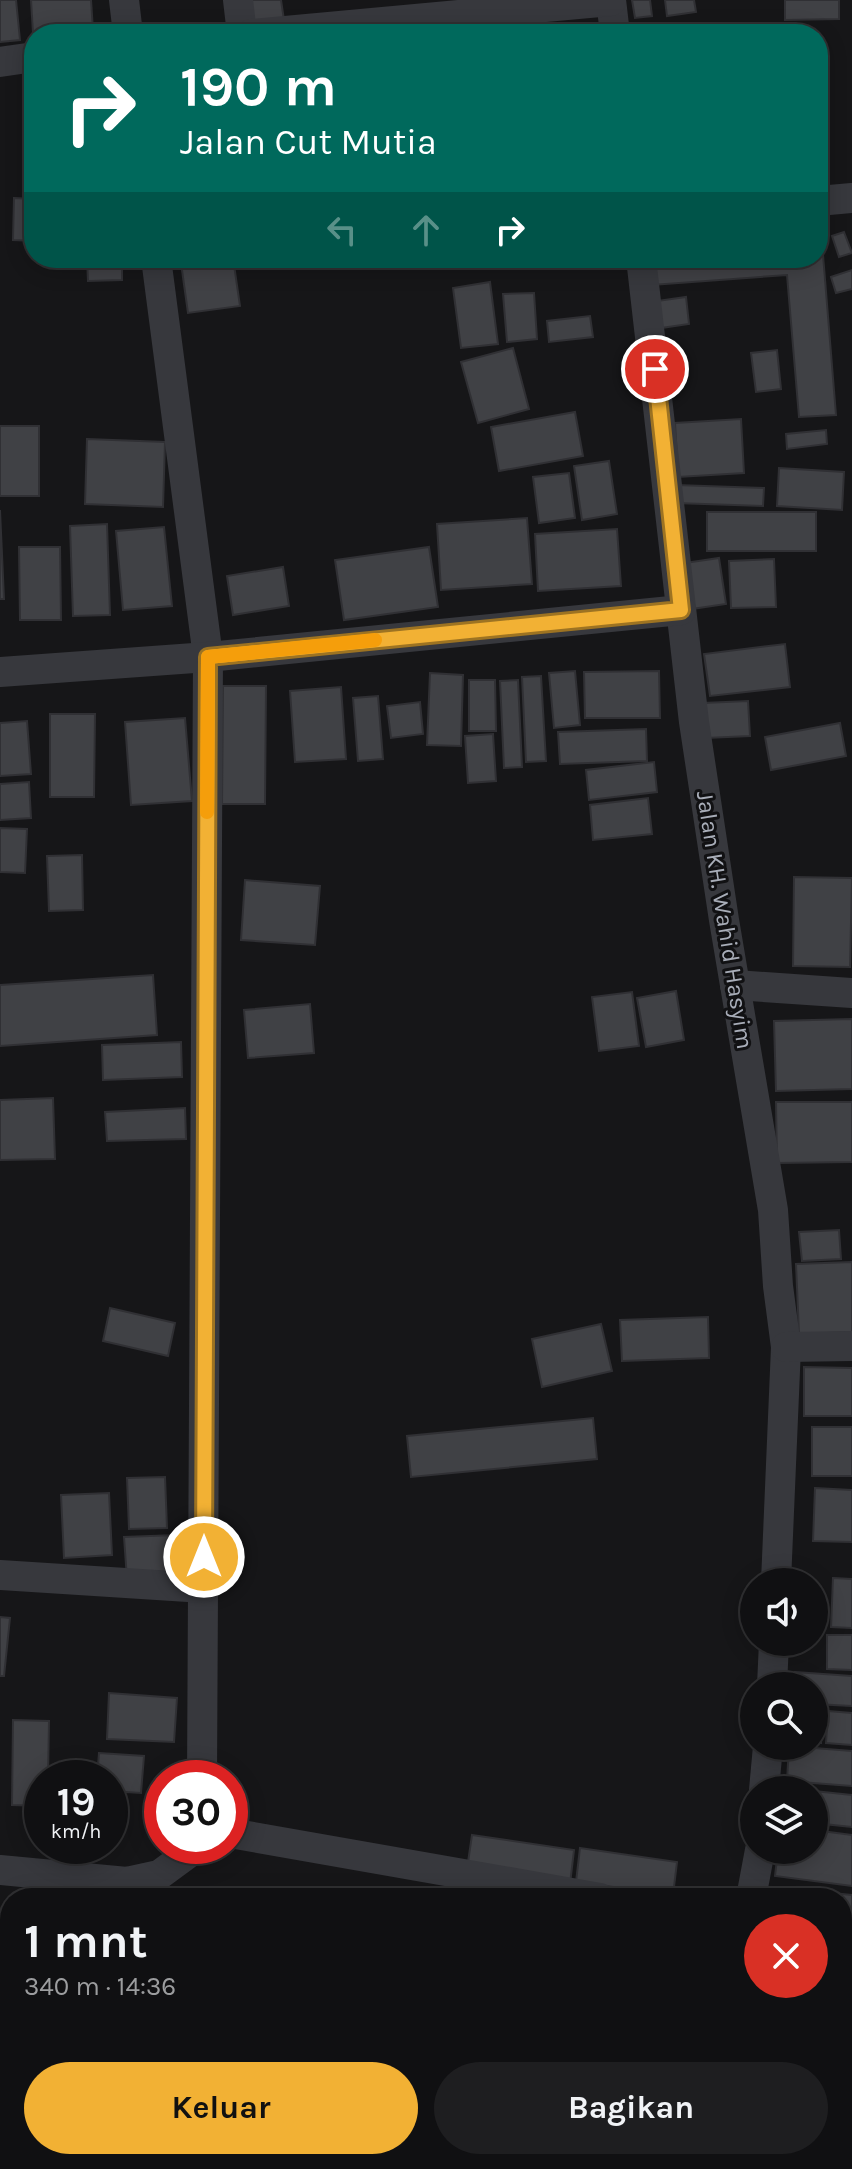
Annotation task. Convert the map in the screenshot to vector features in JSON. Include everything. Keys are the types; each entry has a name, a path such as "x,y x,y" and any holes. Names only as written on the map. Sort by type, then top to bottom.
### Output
{"street":[{"path":"124,0 127,24"},
{"path":"238,0 241,24"},
{"path":"360,24 611,1 614,24"},
{"path":"0,62 24,58"},
{"path":"828,200 852,198"},
{"path":"157,268 208,657 202,1760"},
{"name":"Jalan KH. Wahid Hasyim","path":"642,268 694,722 773,1210 786,1347 777,1568"},
{"path":"0,672 208,657 681,610"},
{"path":"735,985 852,993"},
{"path":"786,1347 852,1346"},
{"path":"0,1575 204,1588"},
{"path":"248,1836 543,1888"},
{"path":"0,1870 127,1882 159,1875 174,1864"},
{"path":"753,1888 757,1864"}],"building":[{"path":"0,0 16,0 20,40 0,42"},
{"path":"31,0 91,0 93,24 32,24"},
{"path":"240,0 281,0 284,20 242,24"},
{"path":"632,0 650,0 652,16 635,18"},
{"path":"665,0 694,0 696,12 667,16"},
{"path":"785,0 839,0 839,19 785,20"},
{"path":"14,198 24,198 24,241 13,240"},
{"path":"844,232 852,253 839,257 832,236"},
{"path":"87,268 122,268 122,280 88,281"},
{"path":"182,268 234,268 240,306 188,313"},
{"path":"651,268 824,268 836,415 799,417 787,275 652,285"},
{"path":"852,270 852,289 836,293 831,277"},
{"path":"490,282 498,344 461,348 453,288"},
{"path":"534,293 537,339 507,342 503,294"},
{"path":"686,297 689,324 661,328 657,301"},
{"path":"590,316 593,337 549,342 547,321"},
{"path":"513,348 529,409 478,423 461,362"},
{"path":"777,350 781,389 756,392 751,353"},
{"path":"575,412 583,456 499,471 491,427"},
{"path":"741,419 744,473 678,477 675,423"},
{"path":"0,426 39,426 39,496 0,496"},
{"path":"826,430 827,444 787,449 786,434"},
{"path":"87,439 165,442 163,507 85,504"},
{"path":"609,461 617,514 582,520 574,466"},
{"path":"779,468 844,472 842,510 777,506"},
{"path":"569,473 575,518 539,523 533,477"},
{"path":"676,485 764,488 763,506 675,503"},
{"path":"0,510 4,599 0,599"},
{"path":"707,512 816,512 816,551 707,551"},
{"path":"527,518 532,584 441,590 437,524"},
{"path":"107,524 110,615 73,616 70,526"},
{"path":"164,527 172,606 123,610 116,531"},
{"path":"617,529 621,586 538,591 535,534"},
{"path":"19,547 60,547 61,620 20,620"},
{"path":"429,547 438,607 344,620 335,560"},
{"path":"719,558 726,604 685,610 678,564"},
{"path":"774,559 776,607 731,608 729,561"},
{"path":"283,567 289,606 233,615 227,576"},
{"path":"785,644 790,687 710,696 704,654"},
{"path":"575,671 580,725 554,728 549,673"},
{"path":"659,671 660,718 585,718 584,672"},
{"path":"430,673 463,675 461,746 427,745"},
{"path":"541,676 546,761 526,762 522,677"},
{"path":"469,680 495,680 496,731 469,731"},
{"path":"518,680 522,767 504,768 500,681"},
{"path":"223,686 266,686 265,804 222,804"},
{"path":"341,687 346,759 295,762 290,691"},
{"path":"378,696 383,759 358,761 353,698"},
{"path":"748,701 750,736 706,738 703,703"},
{"path":"420,702 423,734 391,738 387,706"},
{"path":"50,714 95,714 94,797 50,797"},
{"path":"185,718 192,801 131,805 125,722"},
{"path":"27,721 31,774 0,776 0,723"},
{"path":"840,723 846,756 771,770 765,737"},
{"path":"646,729 647,761 560,764 558,732"},
{"path":"493,734 496,781 468,783 465,736"},
{"path":"654,762 657,792 589,800 586,770"},
{"path":"29,782 31,818 0,820 0,784"},
{"path":"648,798 652,834 593,840 590,805"},
{"path":"0,828 27,829 25,873 0,872"},
{"path":"82,855 83,910 49,911 47,856"},
{"path":"794,877 852,878 850,967 793,966"},
{"path":"245,880 320,886 315,945 241,940"},
{"path":"153,975 157,1035 0,1046 0,985"},
{"path":"676,991 684,1040 646,1047 637,998"},
{"path":"632,992 639,1046 599,1051 592,997"},
{"path":"310,1004 314,1053 248,1058 244,1010"},
{"path":"852,1019 852,1089 776,1091 774,1021"},
{"path":"181,1042 182,1077 103,1080 102,1045"},
{"path":"53,1098 55,1159 0,1160 0,1100"},
{"path":"776,1102 852,1102 852,1162 777,1163"},
{"path":"185,1108 186,1139 107,1141 105,1112"},
{"path":"839,1230 841,1259 802,1261 799,1232"},
{"path":"852,1262 852,1332 799,1334 796,1264"},
{"path":"110,1308 175,1323 168,1356 103,1341"},
{"path":"708,1317 709,1358 622,1361 620,1320"},
{"path":"601,1324 612,1371 542,1387 532,1339"},
{"path":"804,1367 852,1368 852,1416 804,1416"},
{"path":"593,1418 597,1459 411,1477 407,1436"},
{"path":"812,1427 852,1427 852,1476 812,1476"},
{"path":"165,1477 167,1528 129,1529 127,1478"},
{"path":"815,1488 852,1490 852,1542 813,1541"},
{"path":"109,1493 112,1555 64,1558 61,1495"},
{"path":"176,1535 178,1576 127,1579 124,1537"},
{"path":"833,1578 852,1579 852,1628 831,1627"},
{"path":"0,1617 10,1618 4,1676 0,1676"},
{"path":"828,1635 852,1635 852,1670 827,1669"},
{"path":"828,1674 852,1676 852,1706 828,1705"},
{"path":"109,1693 177,1698 174,1742 107,1739"},
{"path":"828,1711 852,1713 852,1745 828,1743"},
{"path":"13,1720 49,1721 48,1760 24,1760 24,1805 12,1805"},
{"path":"828,1749 852,1751 852,1786 828,1784 828,1776 787,1776 788,1760 828,1760"},
{"path":"99,1753 144,1756 141,1793 128,1792 128,1760 98,1760"},
{"path":"828,1792 852,1795 852,1827 828,1824"},
{"path":"828,1832 852,1835 852,1886 775,1876 776,1864 828,1864"},
{"path":"472,1835 574,1850 570,1884 467,1869"},
{"path":"580,1848 677,1862 674,1888 621,1888 576,1882"}],"slow traffic":[{"path":"207,812 208,657 375,640"}],"route":[{"path":"204,1557 208,657 681,610 655,369"}]}
